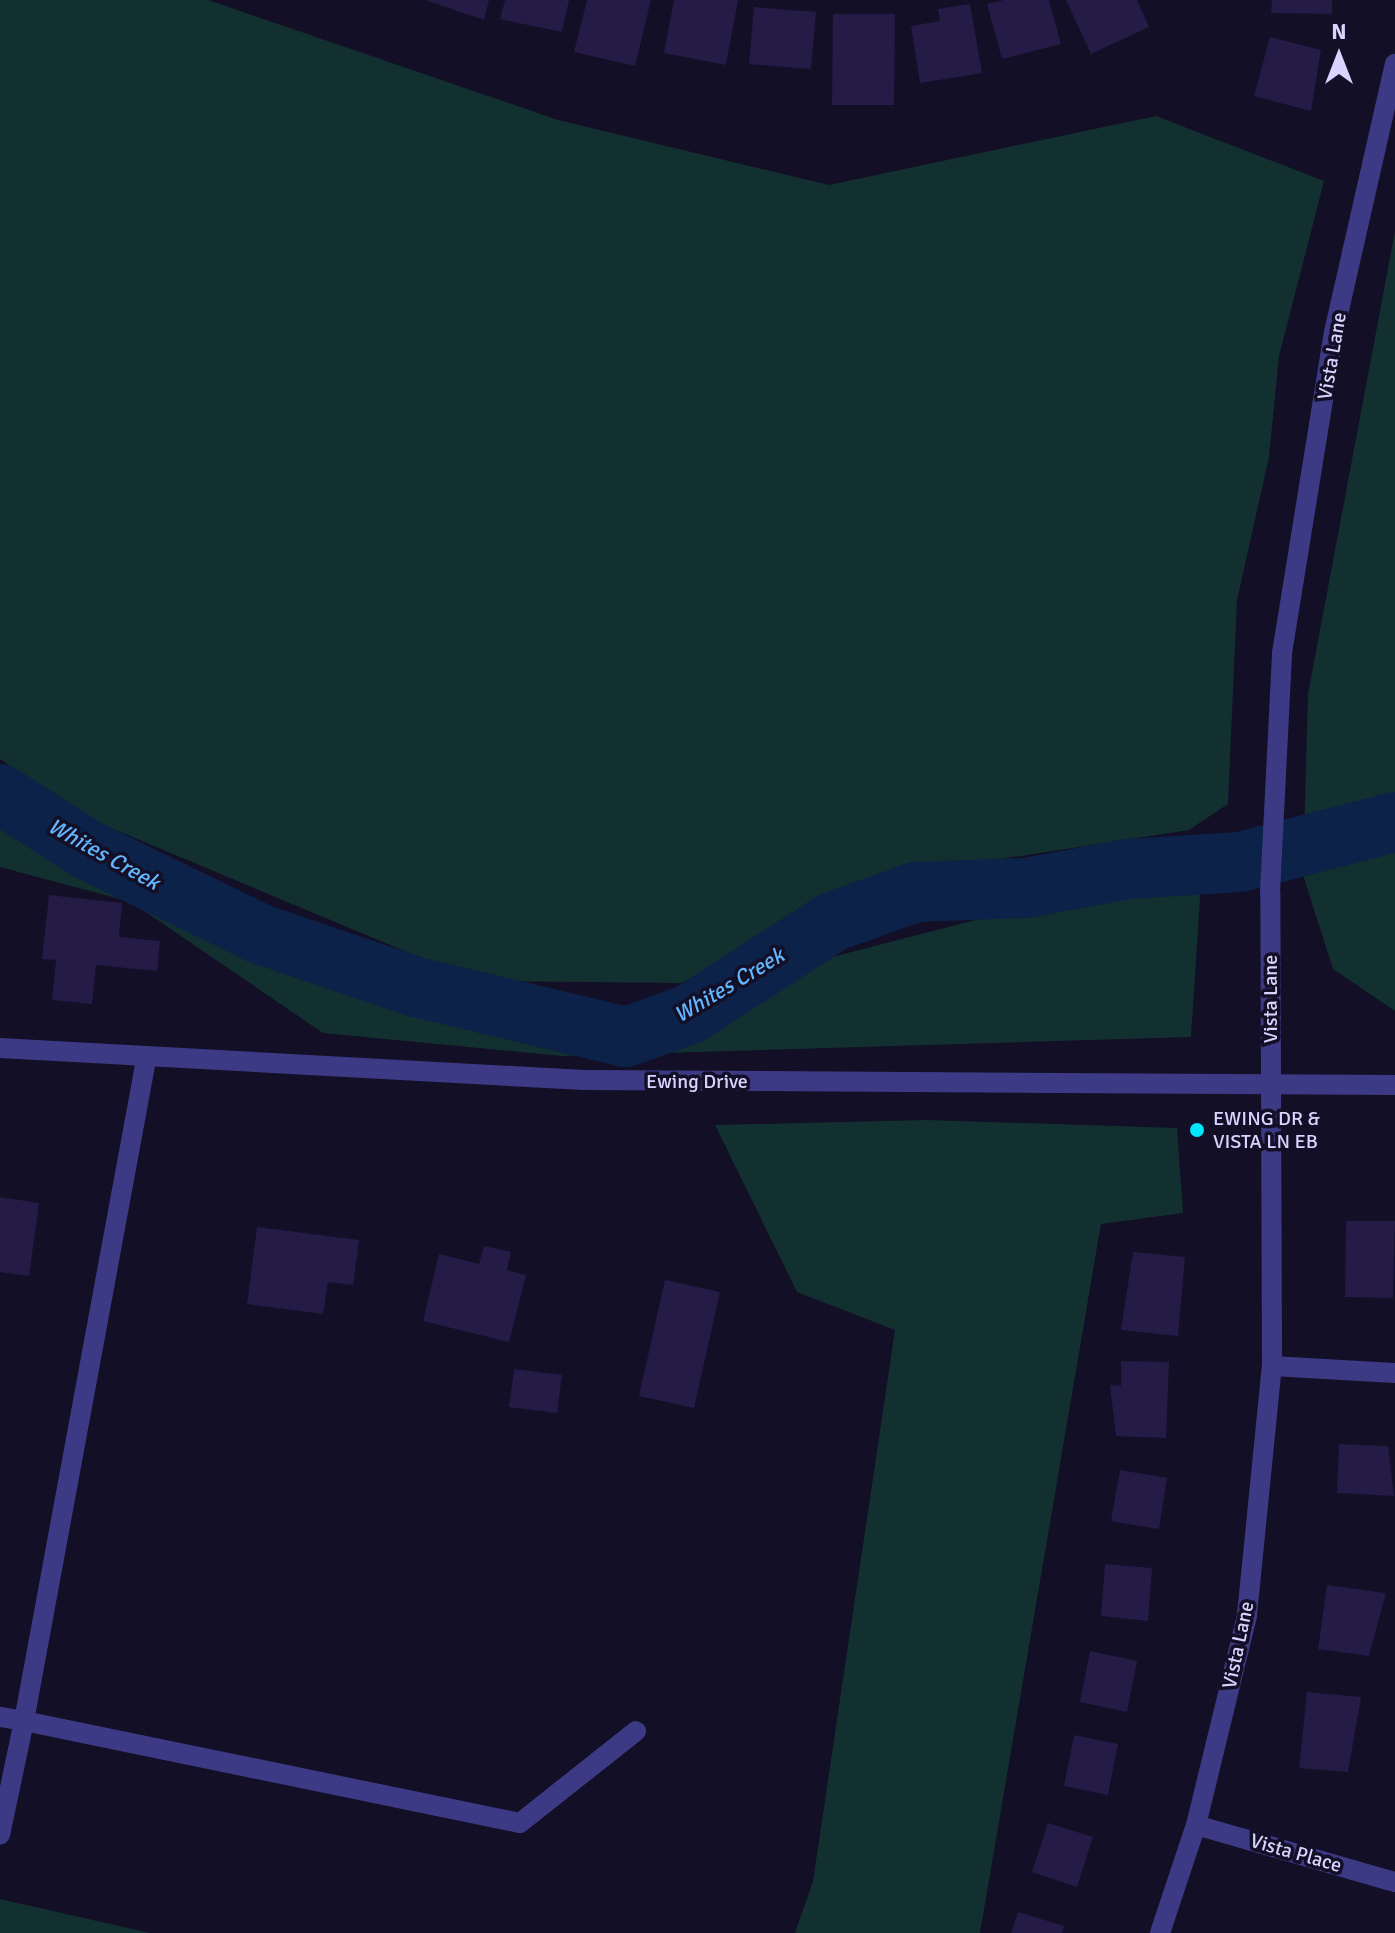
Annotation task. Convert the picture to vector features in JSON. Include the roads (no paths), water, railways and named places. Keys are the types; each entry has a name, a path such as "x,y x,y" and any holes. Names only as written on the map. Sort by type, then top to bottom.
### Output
{"street":[{"name":"Vista Lane","path":"1160,1933 1196,1825 1247,1615 1272,1366 1270,892 1282,653 1334,332 1395,64"},
{"name":"Ewing Drive","path":"0,1048 146,1060 584,1080 1395,1085"},
{"path":"0,1835 24,1721 146,1060"},
{"path":"1272,1366 1395,1373"},
{"path":"0,1717 520,1823 636,1731"},
{"name":"Vista Place","path":"1196,1825 1395,1882"}],"waterway":[{"name":"Whites Creek","path":"0,794 88,850 260,934 416,987 626,1037 690,1014 832,922 916,892 1026,888 1129,869 1240,862 1395,822"}],"place":[{"name":"EWING DR & VISTA LN EB","path":"1197,1130"}]}
